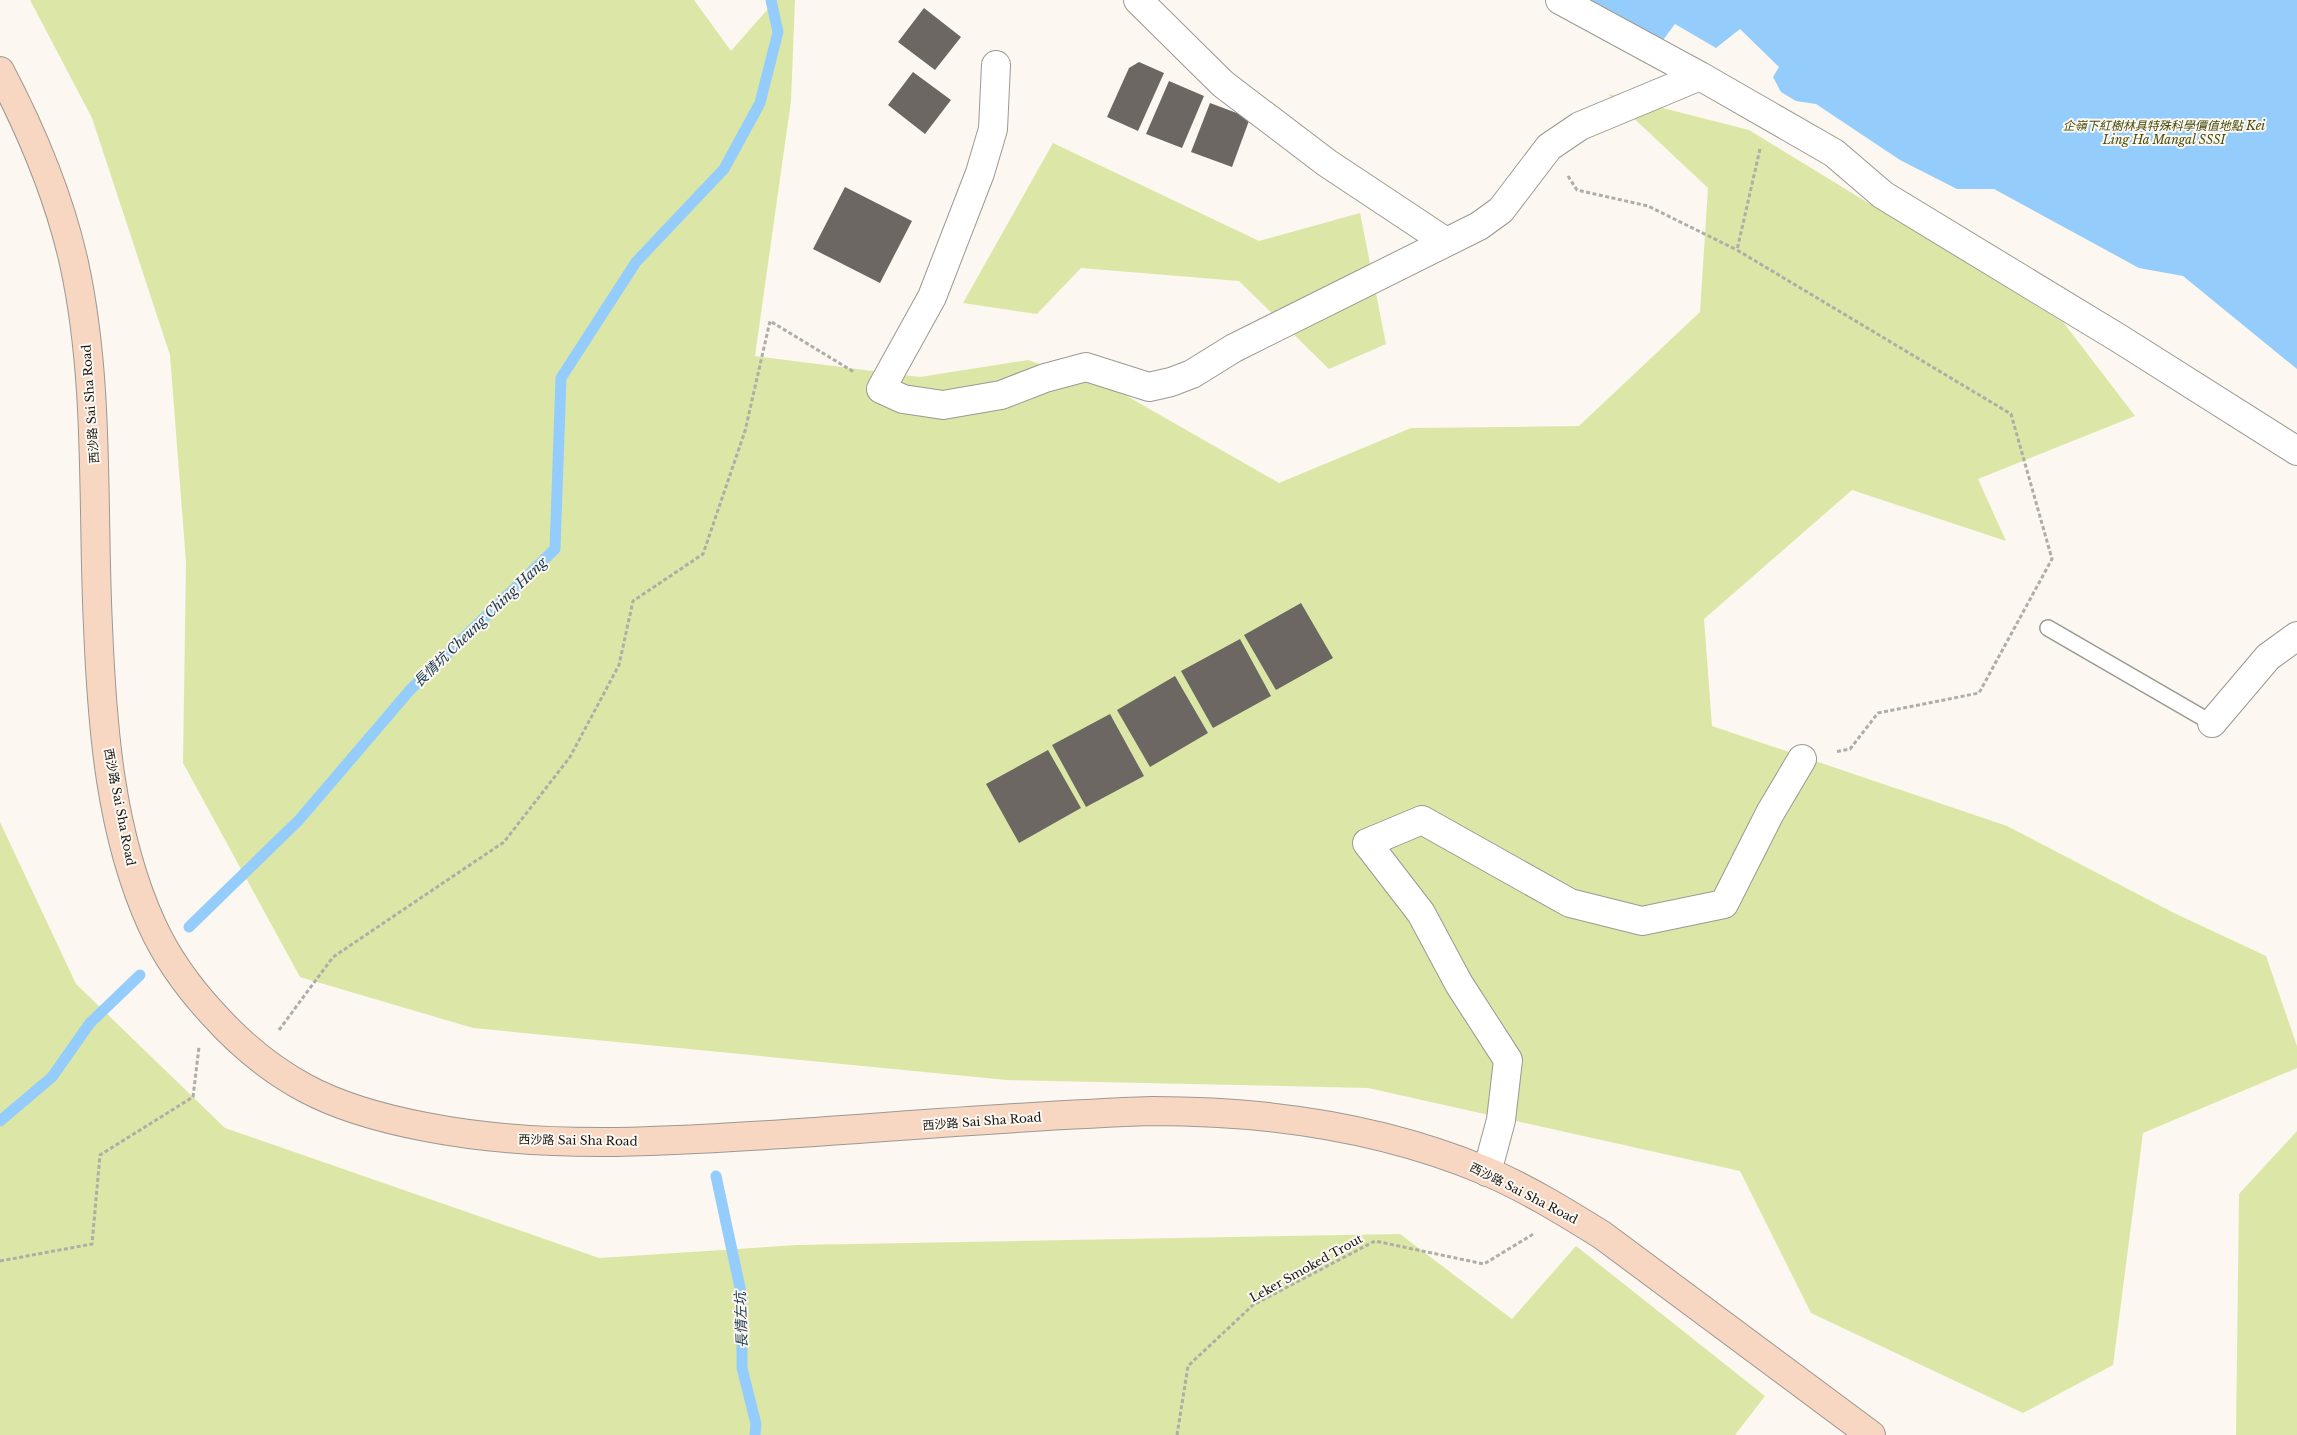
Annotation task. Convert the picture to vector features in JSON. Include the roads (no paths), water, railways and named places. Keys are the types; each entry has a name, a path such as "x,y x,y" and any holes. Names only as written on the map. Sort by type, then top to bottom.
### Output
{"main road":[{"name":"西沙路 Sai Sha Road","path":"0,71 31,133 45,168 74,261 82,305 92,405 96,599 102,692 112,780 130,865 153,926 184,979 204,1005 250,1049 304,1087 329,1100 371,1115 456,1133 548,1141 635,1142 1106,1113 1187,1111 1262,1117 1363,1132 1442,1154 1487,1172 1568,1214 1602,1235 1871,1435"}],"street":[{"path":"1138,0 1223,84 1328,163 1446,242"},
{"path":"1560,0 1700,76 1806,139 1834,153 1883,195 2120,339 2297,451"},
{"path":"996,65 993,129 980,173 932,296 881,389 903,399 943,405 1001,395 1045,378 1086,367 1149,387 1171,382 1192,374 1234,348 1479,226 1501,210 1549,146 1580,126 1700,76"},
{"path":"2212,723 2268,657 2297,636"},
{"path":"1487,1172 1501,1120 1508,1060 1459,984 1421,913 1367,843 1422,820 1570,903 1642,921 1724,904 1770,813 1802,759"}],"lane":[{"path":"2048,628 2212,723"}],"water":[{"name":"企嶺下紅樹林具特殊科學價值地點 Kei Ling Ha Mangal SSSI","path":"1588,0 2297,0 2297,369 2183,276 2139,268 1994,189 1957,189 1900,160 1816,104 1796,101 1781,92 1773,77 1779,67 1740,29 1716,48 1675,24 1663,40"}],"waterway":[{"name":"長情坑 Cheung Ching Hang","path":"189,927 299,820 410,690 555,549 561,378 636,262 724,169 760,103 778,32 771,0"},
{"name":"長情坑 Cheung Ching Hang","path":"0,1121 52,1077 90,1023 140,975"},
{"name":"長情左坑","path":"716,1176 742,1297 742,1368 756,1424 755,1435"}]}
